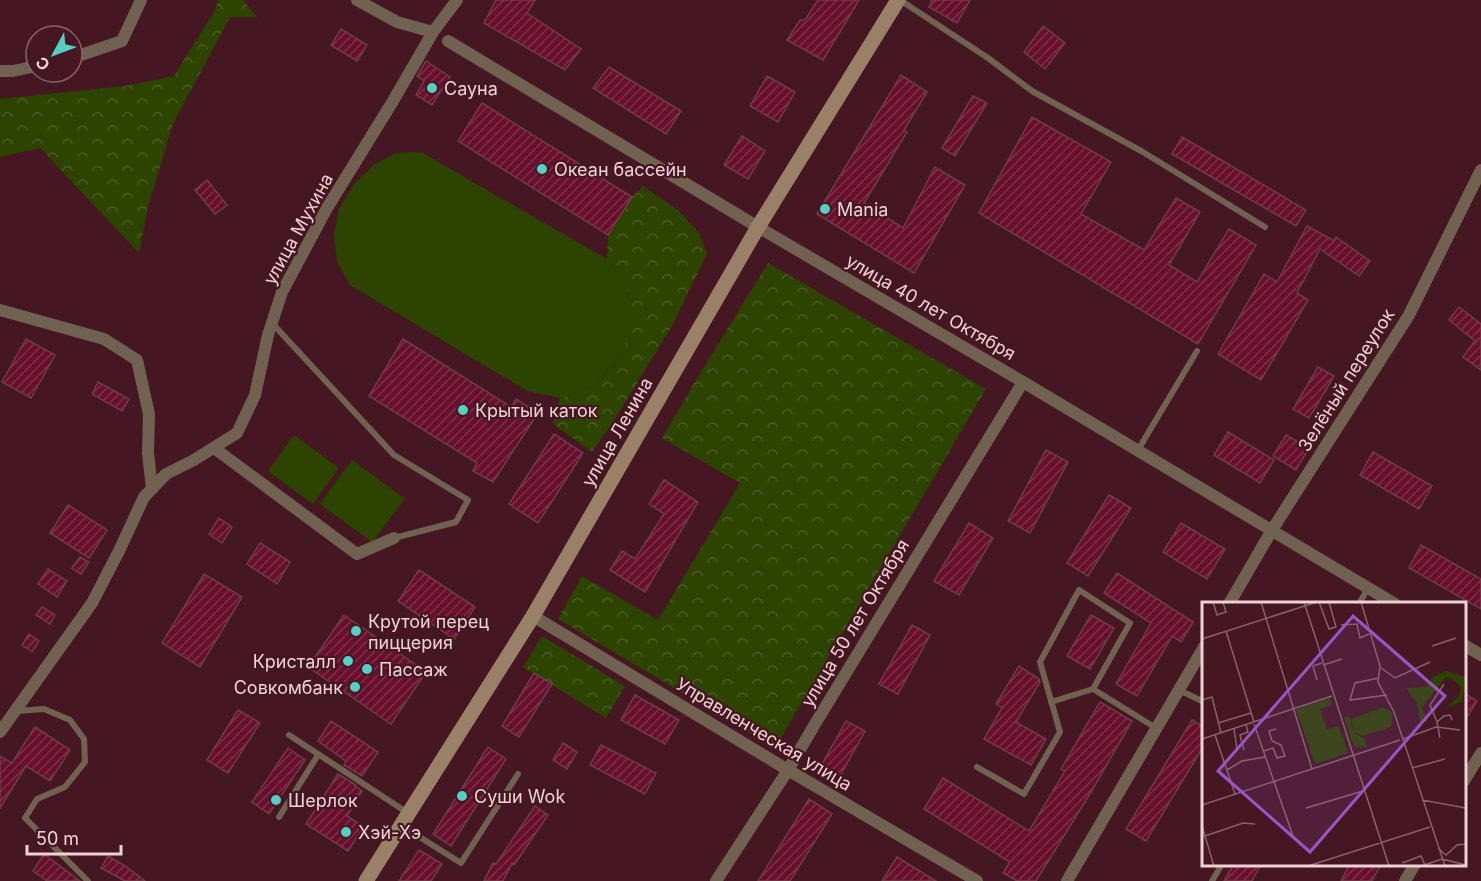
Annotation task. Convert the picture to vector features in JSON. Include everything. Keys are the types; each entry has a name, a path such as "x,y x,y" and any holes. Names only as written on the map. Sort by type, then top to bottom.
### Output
{"main road":[{"name":"улица Ленина","path":"366,881 533,616 758,227 899,0"}],"street":[{"path":"84,53 122,41 141,0"},
{"path":"357,0 397,22 433,32"},
{"name":"улица Мухина","path":"0,732 92,603 144,497 166,474 194,460 237,433 255,395 268,335 282,292 327,208 433,32 457,0"},
{"name":"улица 40 лет Октября","path":"448,41 1393,602"},
{"path":"0,71 24,69"},
{"name":"Зелёный переулок","path":"1230,602 1272,530 1410,315 1481,170"},
{"path":"0,310 104,339 137,360 149,414 147,453 152,489"},
{"name":"улица 50 лет Октября","path":"716,881 788,770 1023,382"},
{"path":"214,448 357,554 394,538"},
{"name":"Управленческая улица","path":"533,616 977,881"},
{"path":"1466,646 1481,655"},
{"path":"1067,881 1202,649"},
{"path":"1466,778 1481,753"},
{"path":"1405,881 1414,866"}],"lane":[{"path":"899,0 988,57 1032,91 1143,152 1265,227"},
{"path":"272,323 394,455 468,500 456,522 394,538"},
{"path":"1138,450 1197,351"},
{"path":"1360,602 1368,587"},
{"path":"978,768 1024,794 1060,732 1051,702 1040,662 1079,590 1130,623 1093,689 1051,702"},
{"path":"1093,689 1156,728"},
{"path":"1179,690 1202,702"},
{"path":"15,711 44,709 70,720 84,739 85,762 65,787 37,799 26,818 88,881"},
{"path":"289,735 318,754 461,863 518,774"},
{"path":"279,818 318,754"},
{"path":"1212,881 1221,866"}],"green space":[{"path":"218,0 243,0 257,17 230,17 173,124 148,207 139,253 40,148 0,157 0,99 125,86 174,76 215,10"},
{"path":"421,152 607,259 623,280 631,303 631,333 615,365 590,388 560,398 527,391 350,285 337,261 334,234 339,209 354,184 375,164 396,153"},
{"path":"643,186 679,211 699,233 707,254 672,326 592,452 553,424 560,398 590,388 615,365 631,333 631,302 623,280 607,259 608,235 632,197"},
{"path":"768,263 986,389 775,748 558,619 582,576 658,620 740,483 662,438"},
{"path":"294,435 339,468 313,504 268,471"},
{"path":"352,460 405,499 372,542 320,504"},
{"path":"542,636 625,686 606,718 523,667"}],"building":[{"path":"496,0 535,0 527,13 581,49 565,70 484,23"},
{"path":"818,0 859,0 823,60 787,40 800,20 805,20"},
{"path":"932,0 970,0 957,23 929,7"},
{"path":"1043,26 1065,43 1045,69 1024,52"},
{"path":"341,29 367,45 357,61 331,45"},
{"name":"Сауна","path":"426,61 450,77 432,105 416,95 424,81 417,76"},
{"path":"609,67 681,111 666,134 593,88"},
{"path":"901,75 927,92 904,130 907,132 864,203 903,228 935,167 965,185 914,273 817,214"},
{"path":"767,76 795,92 778,122 750,106"},
{"path":"973,96 987,103 955,156 942,148"},
{"path":"482,103 632,197 608,235 458,141"},
{"path":"1032,117 1111,162 1081,214 1144,250 1176,198 1200,212 1169,265 1197,282 1229,229 1256,245 1198,344 979,213"},
{"path":"742,136 765,151 748,179 724,165"},
{"path":"1182,137 1306,210 1296,226 1172,154"},
{"path":"207,180 227,205 215,214 195,190"},
{"path":"1307,226 1334,241 1336,237 1370,261 1359,276 1320,249 1297,293 1308,300 1261,380 1218,354 1264,274 1277,282"},
{"path":"1459,307 1481,324 1481,370 1463,357 1475,341 1449,320"},
{"path":"26,339 55,355 31,398 2,382"},
{"name":"Крытый каток","path":"403,339 511,407 516,399 538,413 493,482 473,471 477,463 369,396"},
{"path":"1318,367 1334,376 1309,418 1293,409"},
{"path":"98,382 129,399 122,411 92,394"},
{"path":"1228,432 1274,460 1260,483 1214,455"},
{"path":"554,434 583,453 538,523 509,504"},
{"path":"1286,435 1309,448 1296,470 1273,456"},
{"path":"1046,450 1068,462 1030,533 1008,521"},
{"path":"1373,452 1432,486 1419,509 1360,475"},
{"path":"664,480 698,502 645,592 610,570 622,551 635,559 664,514 649,504"},
{"path":"1109,495 1131,508 1088,576 1067,563"},
{"path":"68,505 107,530 89,558 50,533"},
{"path":"219,518 232,527 222,543 209,534"},
{"path":"969,523 993,538 959,595 934,581"},
{"path":"1181,523 1225,549 1207,579 1163,552"},
{"path":"260,543 290,562 277,584 247,564"},
{"path":"1421,545 1481,579 1481,609 1409,568"},
{"path":"80,557 89,562 81,574 72,568"},
{"path":"48,569 67,581 57,597 38,584"},
{"path":"419,570 475,607 454,639 398,601"},
{"path":"1117,573 1193,622 1181,642 1172,636 1137,696 1116,684 1151,623 1104,593"},
{"path":"204,574 242,597 200,667 162,643"},
{"path":"42,607 55,615 50,624 36,615"},
{"name":"Пассаж","path":"344,615 426,672 391,724 308,667"},
{"path":"1091,615 1114,628 1090,669 1067,656"},
{"path":"912,625 930,635 898,694 879,684"},
{"path":"29,634 39,641 32,652 22,645"},
{"path":"1019,666 1040,682 1016,722 1046,739 1031,765 984,739 1002,708 996,704"},
{"path":"534,673 552,684 519,737 502,726"},
{"path":"1466,694 1477,701 1466,719"},
{"path":"635,695 679,720 665,744 621,720"},
{"path":"1100,702 1132,721 1036,881 1017,881 1003,873 1010,862 924,809 943,778 1029,831 1065,771 1061,769"},
{"path":"238,710 260,723 228,773 207,760"},
{"path":"1192,720 1202,726 1202,749 1146,841 1126,829"},
{"path":"331,721 378,752 362,776 344,765 346,761 318,741"},
{"path":"846,721 865,731 840,776 821,766"},
{"path":"35,727 70,750 50,781 26,766 0,808 0,756 12,763"},
{"path":"563,743 577,752 567,769 553,760"},
{"path":"601,745 656,773 645,794 590,765"},
{"path":"488,747 506,759 451,846 433,834"},
{"path":"288,748 305,760 269,814 252,802"},
{"path":"338,774 362,791 347,816 364,827 348,851 306,824"},
{"path":"809,799 832,814 790,881 758,881"},
{"path":"535,806 548,815 514,865 512,863 503,881 484,881 493,863 496,864"},
{"path":"419,850 442,864 431,881 399,881"},
{"path":"44,854 80,881 47,881 33,871"},
{"path":"108,856 145,881 125,881 101,868"},
{"path":"897,857 936,881 882,881"},
{"path":"1233,866 1260,866 1252,881 1224,881"},
{"path":"1349,866 1380,866 1372,881 1341,881"}],"place":[{"name":"Сауна","path":"432,88"},
{"name":"Океан бассейн","path":"542,169"},
{"name":"Mania","path":"825,209"},
{"name":"Крытый каток","path":"463,410"},
{"name":"Крутой перец пиццерия","path":"356,631"},
{"name":"Кристалл","path":"348,661"},
{"name":"Пассаж","path":"367,669"},
{"name":"Совкомбанк","path":"355,687"},
{"name":"Суши Wok","path":"462,796"},
{"name":"Шерлок","path":"276,800"},
{"name":"Хэй-Хэ","path":"346,832"}]}
